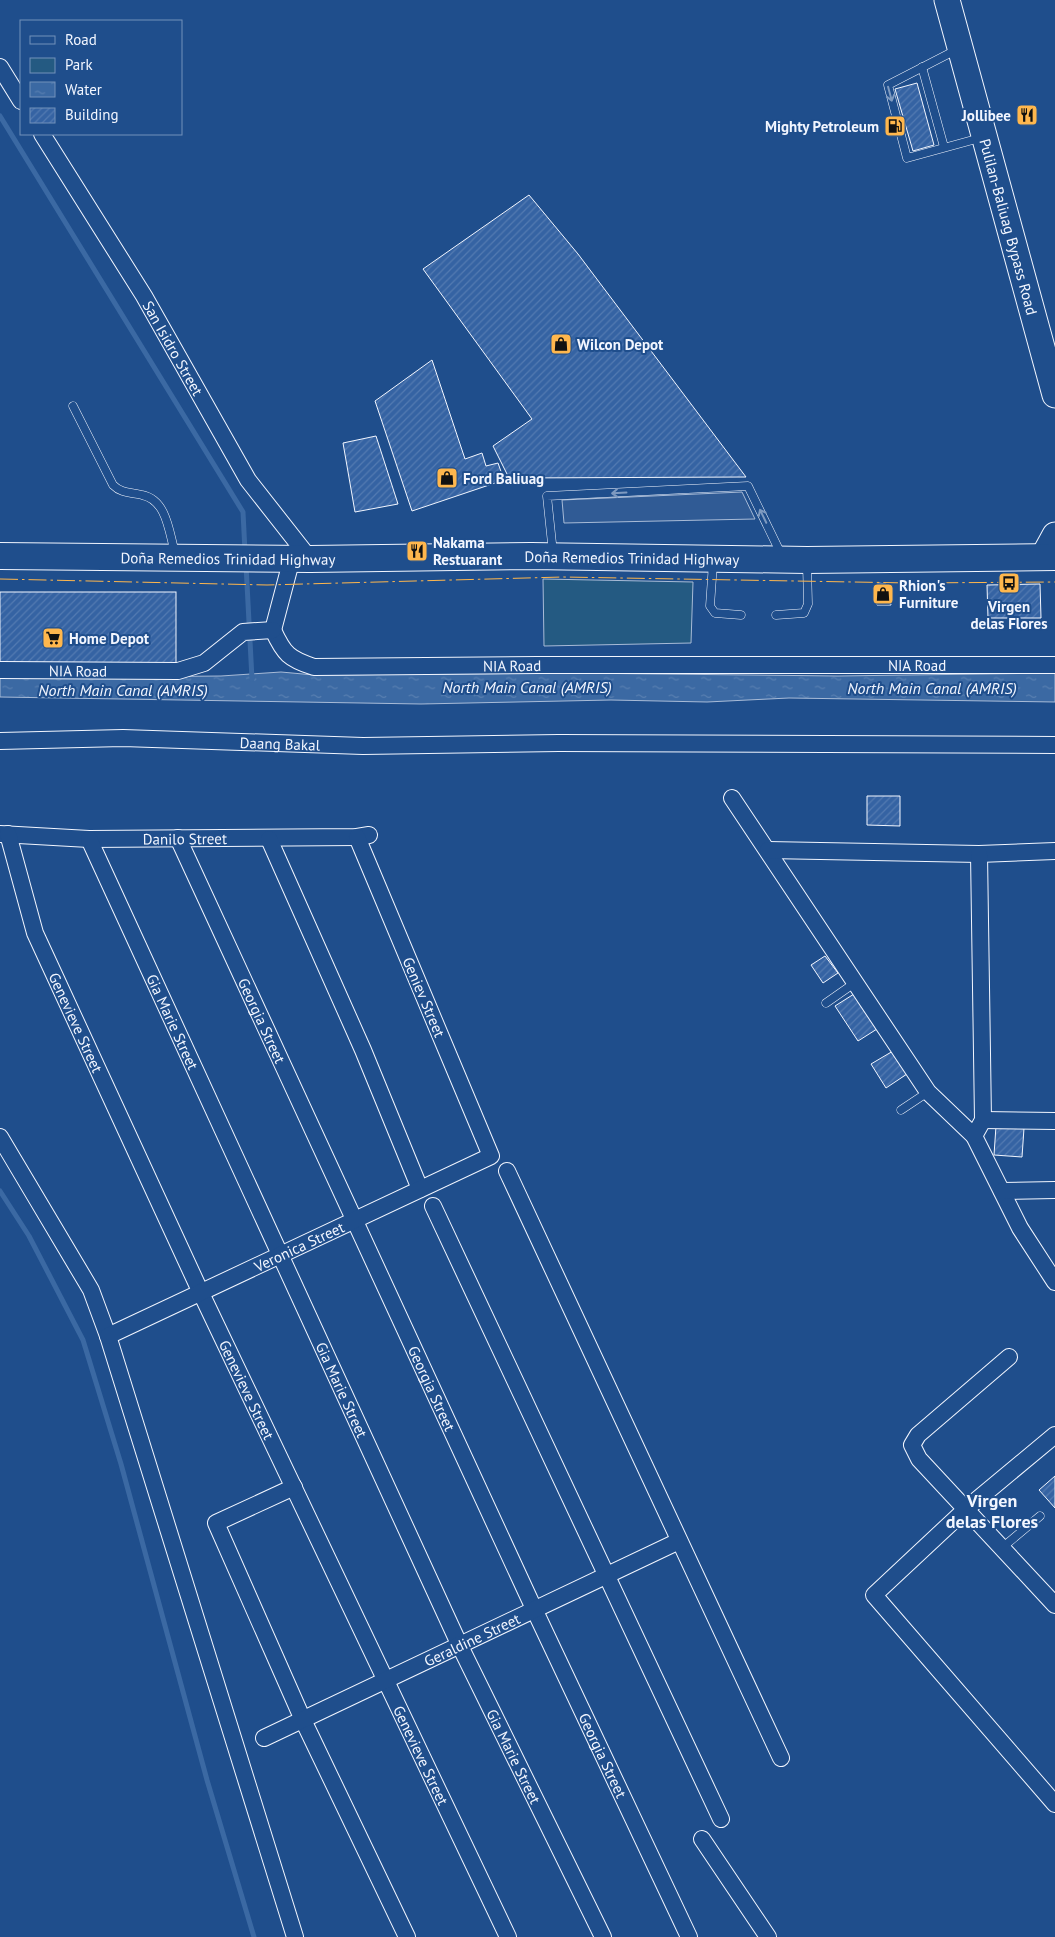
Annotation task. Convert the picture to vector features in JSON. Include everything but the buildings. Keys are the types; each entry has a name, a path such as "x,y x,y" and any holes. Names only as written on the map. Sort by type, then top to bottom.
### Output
{"highway":[{"name":"Doña Remedios Trinidad Highway","path":"0,556 554,557 795,560 1051,549"}],"main road":[{"name":"Pulilan-Baliuag Bypass Road","path":"947,0 1055,395"}],"street":[{"path":"0,68 20,99"},
{"name":"San Isidro Street","path":"43,135 144,296 292,558"},
{"path":"258,631 292,558"},
{"name":"NIA Road","path":"0,670 178,671 204,663 258,631 281,647 292,660 314,667 1055,665"},
{"name":"Daang Bakal","path":"0,740 123,738 363,746 559,743 1055,745"},
{"path":"732,798 928,1092 974,1136 1020,1228 1053,1276"},
{"name":"Danilo Street","path":"4,834 89,839 270,839 363,836"},
{"name":"Genevieve Street","path":"4,834 35,932 202,1293 508,1937"},
{"name":"Geniev Street","path":"363,836 491,1156"},
{"name":"Georgia Street","path":"178,838 354,1222 689,1937"},
{"name":"Gia Marie Street","path":"89,839 279,1256 460,1646 603,1937"},
{"path":"270,839 363,1050 420,1190"},
{"path":"768,850 979,854 1055,851"},
{"path":"974,1136 983,1120 979,854"},
{"path":"983,1120 1055,1121"},
{"path":"0,1137 91,1290 108,1336 295,1937"},
{"name":"Veronica Street","path":"108,1336 491,1156"},
{"path":"507,1171 780,1758"},
{"path":"1002,1191 1055,1190"},
{"path":"433,1206 721,1819"},
{"path":"1009,1357 918,1435 912,1445 919,1459 1004,1547 1055,1604"},
{"path":"1055,1435 966,1509 874,1595 1055,1804"},
{"path":"294,1487 216,1523 303,1720 407,1937"},
{"name":"Geraldine Street","path":"264,1738 679,1541"},
{"path":"702,1839 768,1937"}],"lane":[{"path":"960,48 888,85 907,158 984,137"},
{"path":"922,67 944,147"},
{"path":"73,406 114,485 120,492 143,495 158,501 163,510 176,557"},
{"path":"554,557 547,496 748,486 795,560 808,604 804,613 776,615"},
{"path":"713,559 710,606 715,613 741,616"},
{"path":"826,1003 856,982"},
{"path":"901,1110 928,1092"},
{"path":"1004,1547 1040,1516"}],"green space":[{"path":"543,579 693,582 691,643 544,646"}],"shaded area":[{"path":"742,492 755,519 564,523 562,500"}],"water":[{"name":"North Main Canal (AMRIS)","path":"281,672 314,675 571,673 838,676 1055,673 1055,702 789,698 707,702 611,700 421,704 0,697 0,678 221,676"}],"waterway":[{"path":"0,116 243,512 245,552"},
{"path":"246,565 252,679"},
{"path":"0,1191 29,1236 83,1340 121,1464 207,1780 254,1937"}],"power":[{"path":"0,579 267,585 563,577 911,583 1055,582"}],"place":[{"name":"Jollibee","path":"1027,115"},
{"name":"Mighty Petroleum","path":"895,126"},
{"name":"Wilcon Depot","path":"561,344"},
{"name":"Ford Baliuag","path":"447,478"},
{"name":"Nakama Restuarant","path":"417,551"},
{"name":"Virgen delas Flores","path":"1009,583"},
{"name":"Rhion's Furniture","path":"883,594"},
{"name":"Home Depot","path":"53,638"}],"district":[{"name":"Virgen delas Flores","path":"992,1510"}]}
